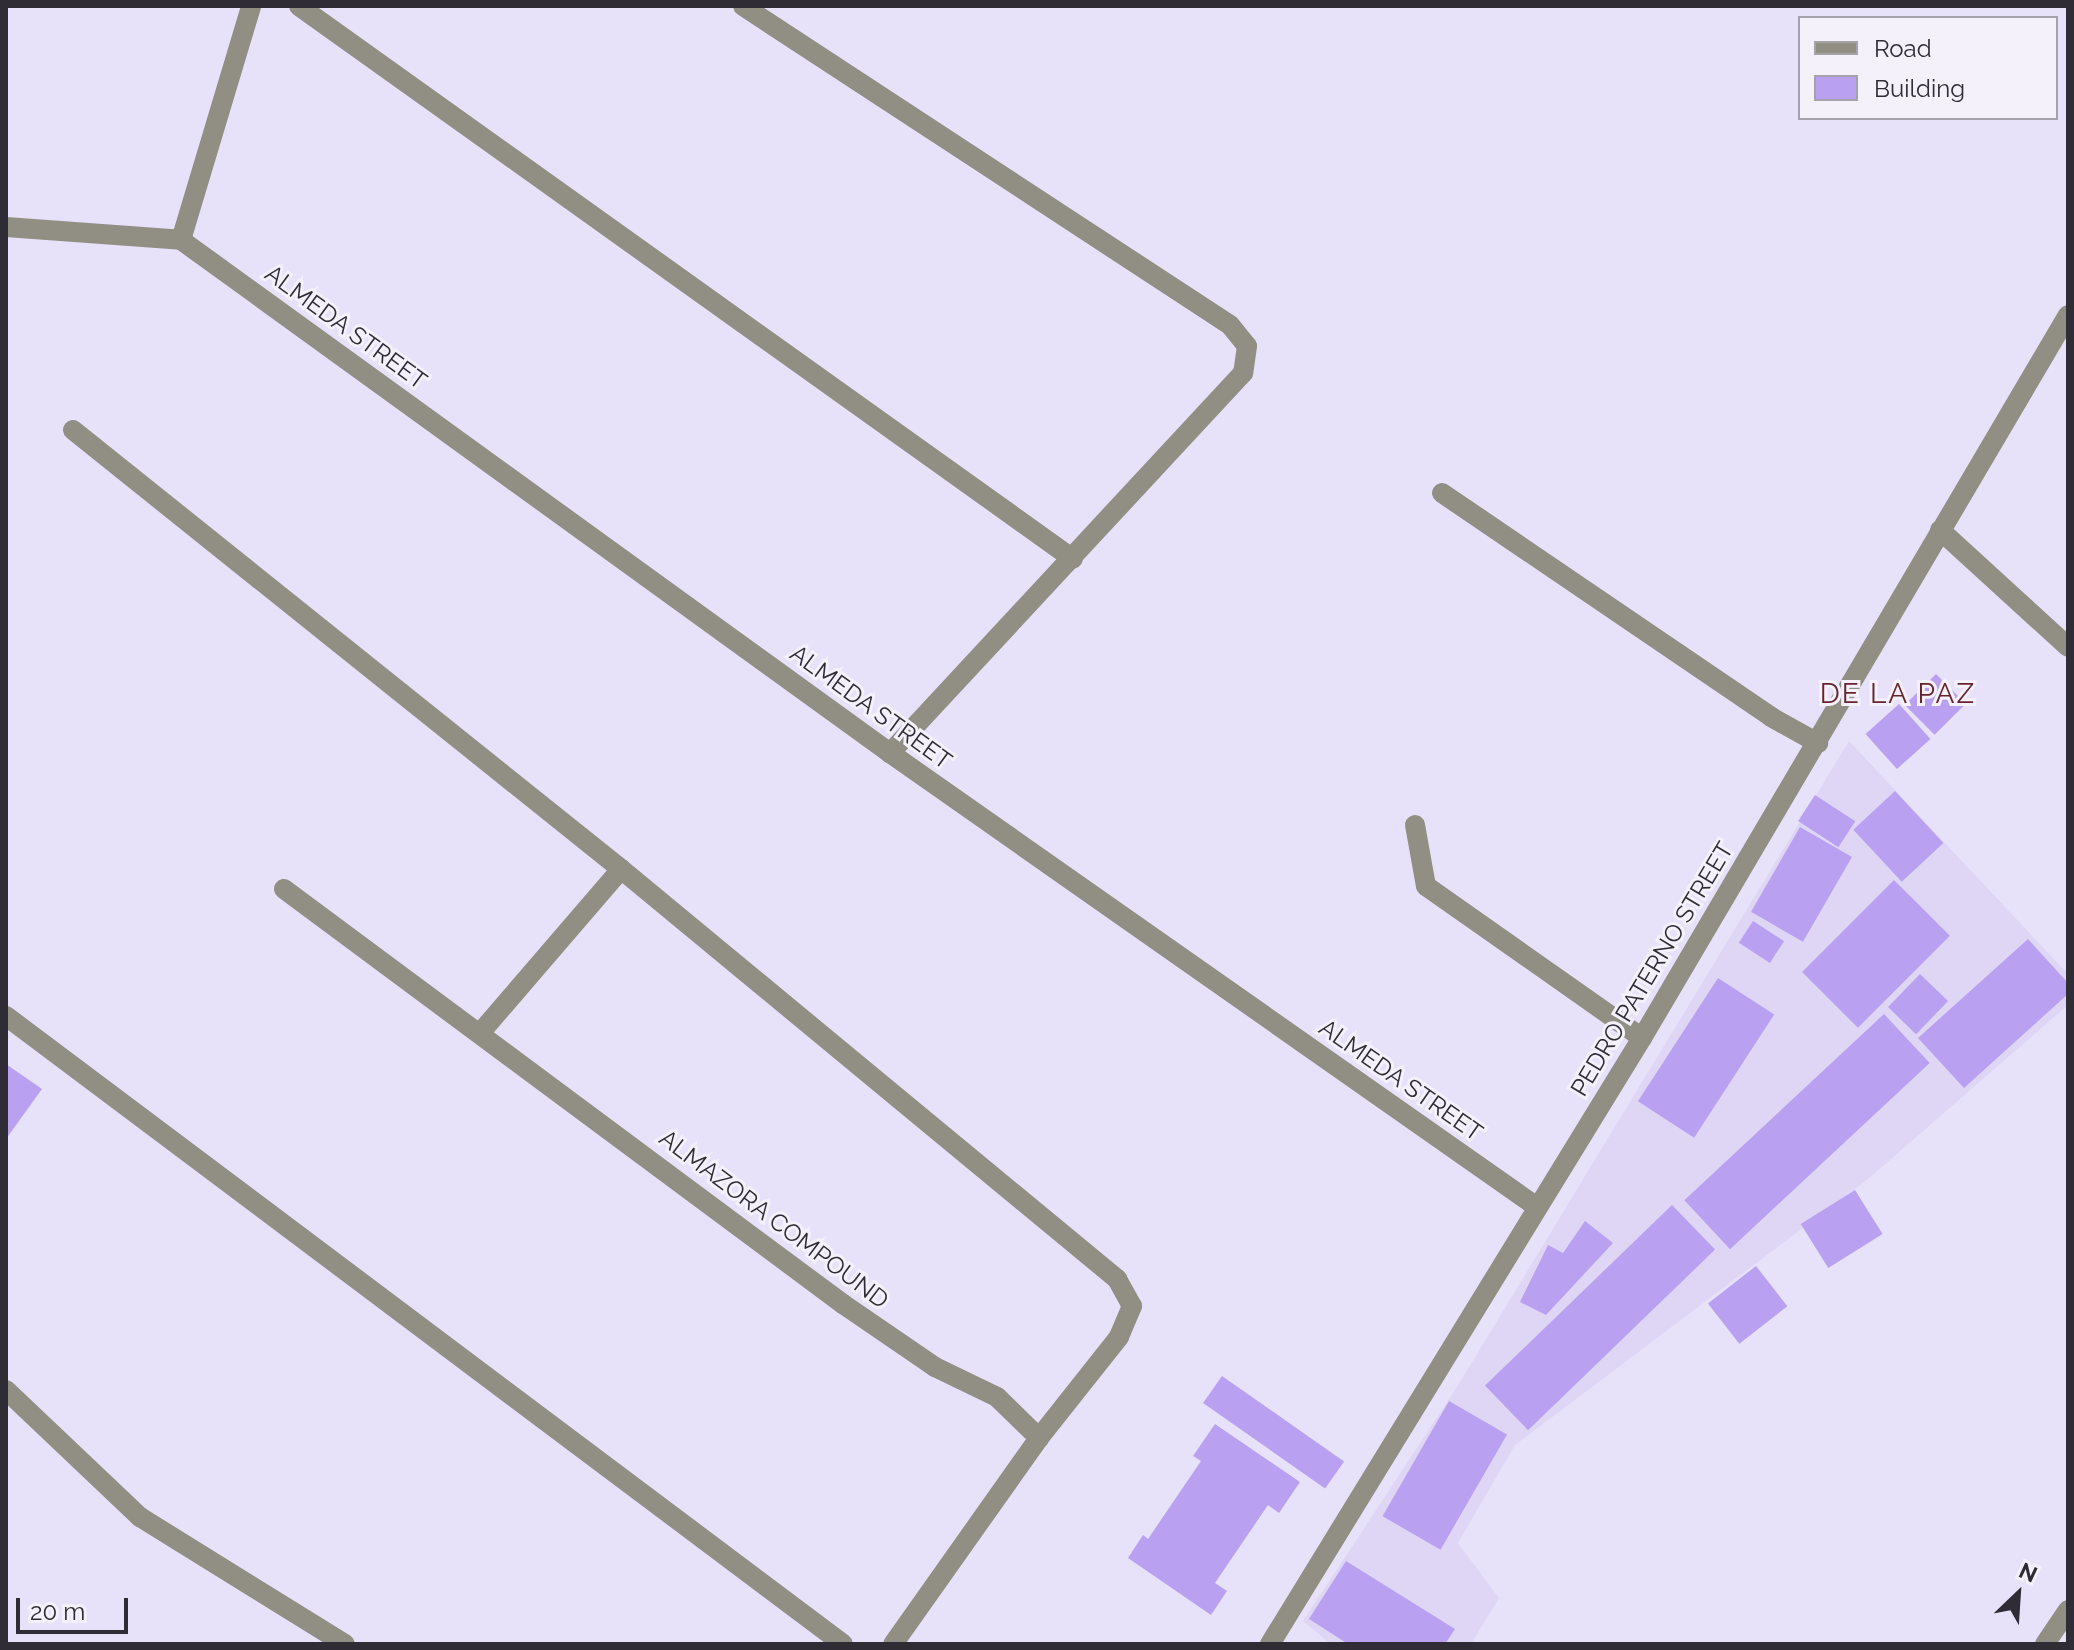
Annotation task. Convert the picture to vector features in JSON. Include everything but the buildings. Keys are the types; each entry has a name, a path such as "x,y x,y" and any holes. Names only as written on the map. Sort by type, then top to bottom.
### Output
{"street":[{"path":"6,227 181,240 251,6"},
{"path":"299,6 1073,559"},
{"path":"743,6 1230,325 1247,346 1243,373 890,753"},
{"name":"ALMEDA STREET","path":"181,240 890,753 1537,1207"},
{"name":"PEDRO PATERNO STREET","path":"1270,1644 1642,1038 2068,315"},
{"path":"73,430 621,869 1117,1279 1132,1306 1119,1337 1039,1438 893,1644"},
{"path":"1442,493 1771,717 1818,743"},
{"path":"1940,530 2068,647"},
{"path":"1415,825 1426,886 1642,1038"},
{"path":"481,1032 621,869"},
{"name":"ALMAZORA COMPOUND","path":"284,889 481,1032 843,1304 935,1367 997,1397 1039,1438"},
{"path":"6,1016 843,1644"},
{"path":"6,1390 140,1517 345,1644"},
{"path":"2045,1644 2068,1610"}],"shaded area":[{"path":"1849,741 2068,974 2068,1005 1868,1179 1515,1445 1458,1543 1499,1598 1471,1644 1331,1644 1303,1621 1457,1387"}],"district":[{"name":"DE LA PAZ","path":"1898,694"}]}
